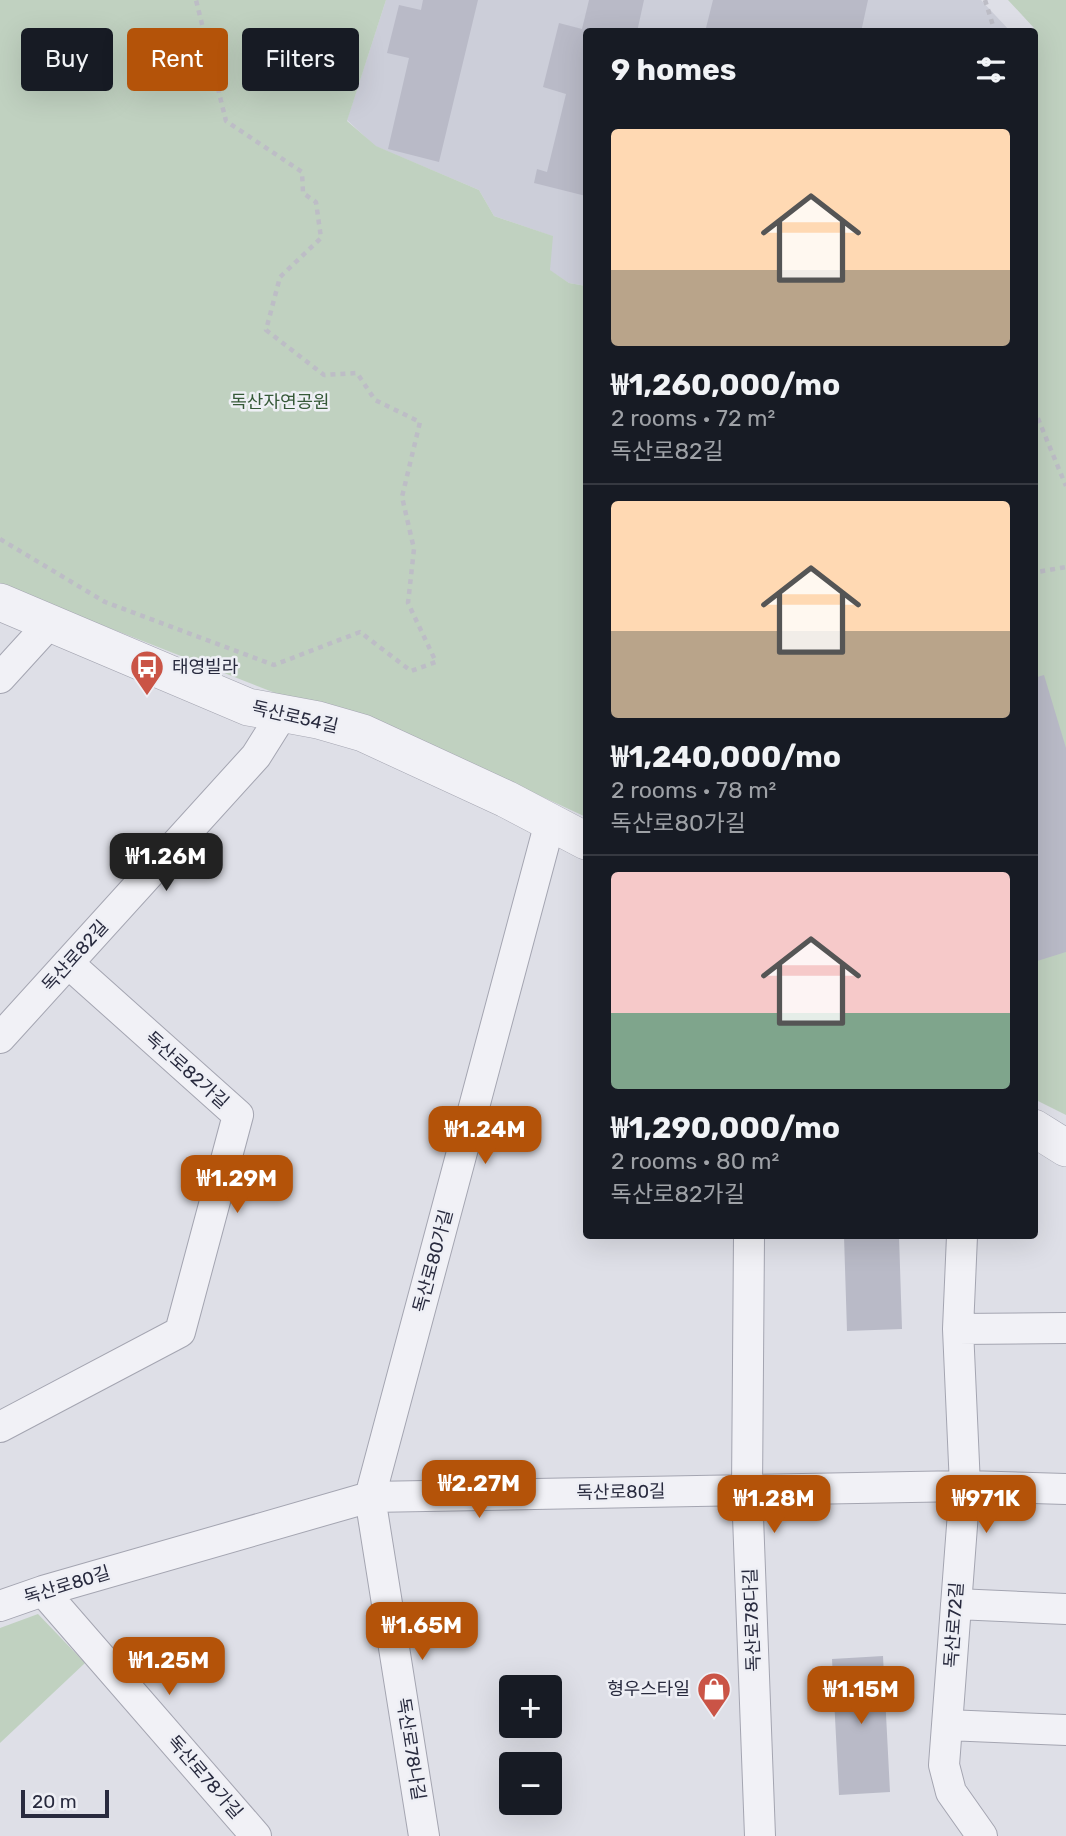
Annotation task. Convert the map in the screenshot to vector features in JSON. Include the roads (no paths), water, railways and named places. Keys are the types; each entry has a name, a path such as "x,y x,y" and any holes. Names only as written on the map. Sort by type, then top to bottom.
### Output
{"street":[{"name":"독산로54길","path":"0,602 248,706 363,733 506,799 583,839"},
{"path":"0,678 51,622"},
{"name":"독산로82길","path":"0,1038 256,756 283,713"},
{"name":"독산로80가길","path":"370,1497 550,822"},
{"name":"독산로82가길","path":"0,1427 180,1332 238,1115 68,963"},
{"path":"1038,1130 1066,1148"},
{"name":"독산로78다길","path":"749,1239 747,1490 760,1836"},
{"name":"독산로72길","path":"961,1239 958,1329 965,1486 944,1765 951,1792 982,1836"},
{"path":"958,1329 1066,1328"},
{"path":"965,1486 1066,1489"},
{"name":"독산로80길","path":"0,1606 43,1591 370,1497 965,1486"},
{"name":"독산로78나길","path":"370,1497 424,1836"},
{"name":"독산로78가길","path":"43,1591 256,1836"},
{"path":"956,1604 1066,1609"},
{"path":"947,1725 1066,1730"}],"place":[{"name":"태영빌라","path":"147,697"},
{"name":"형우스타일","path":"714,1719"}],"park label":[{"name":"독산자연공원","path":"280,402"}]}
